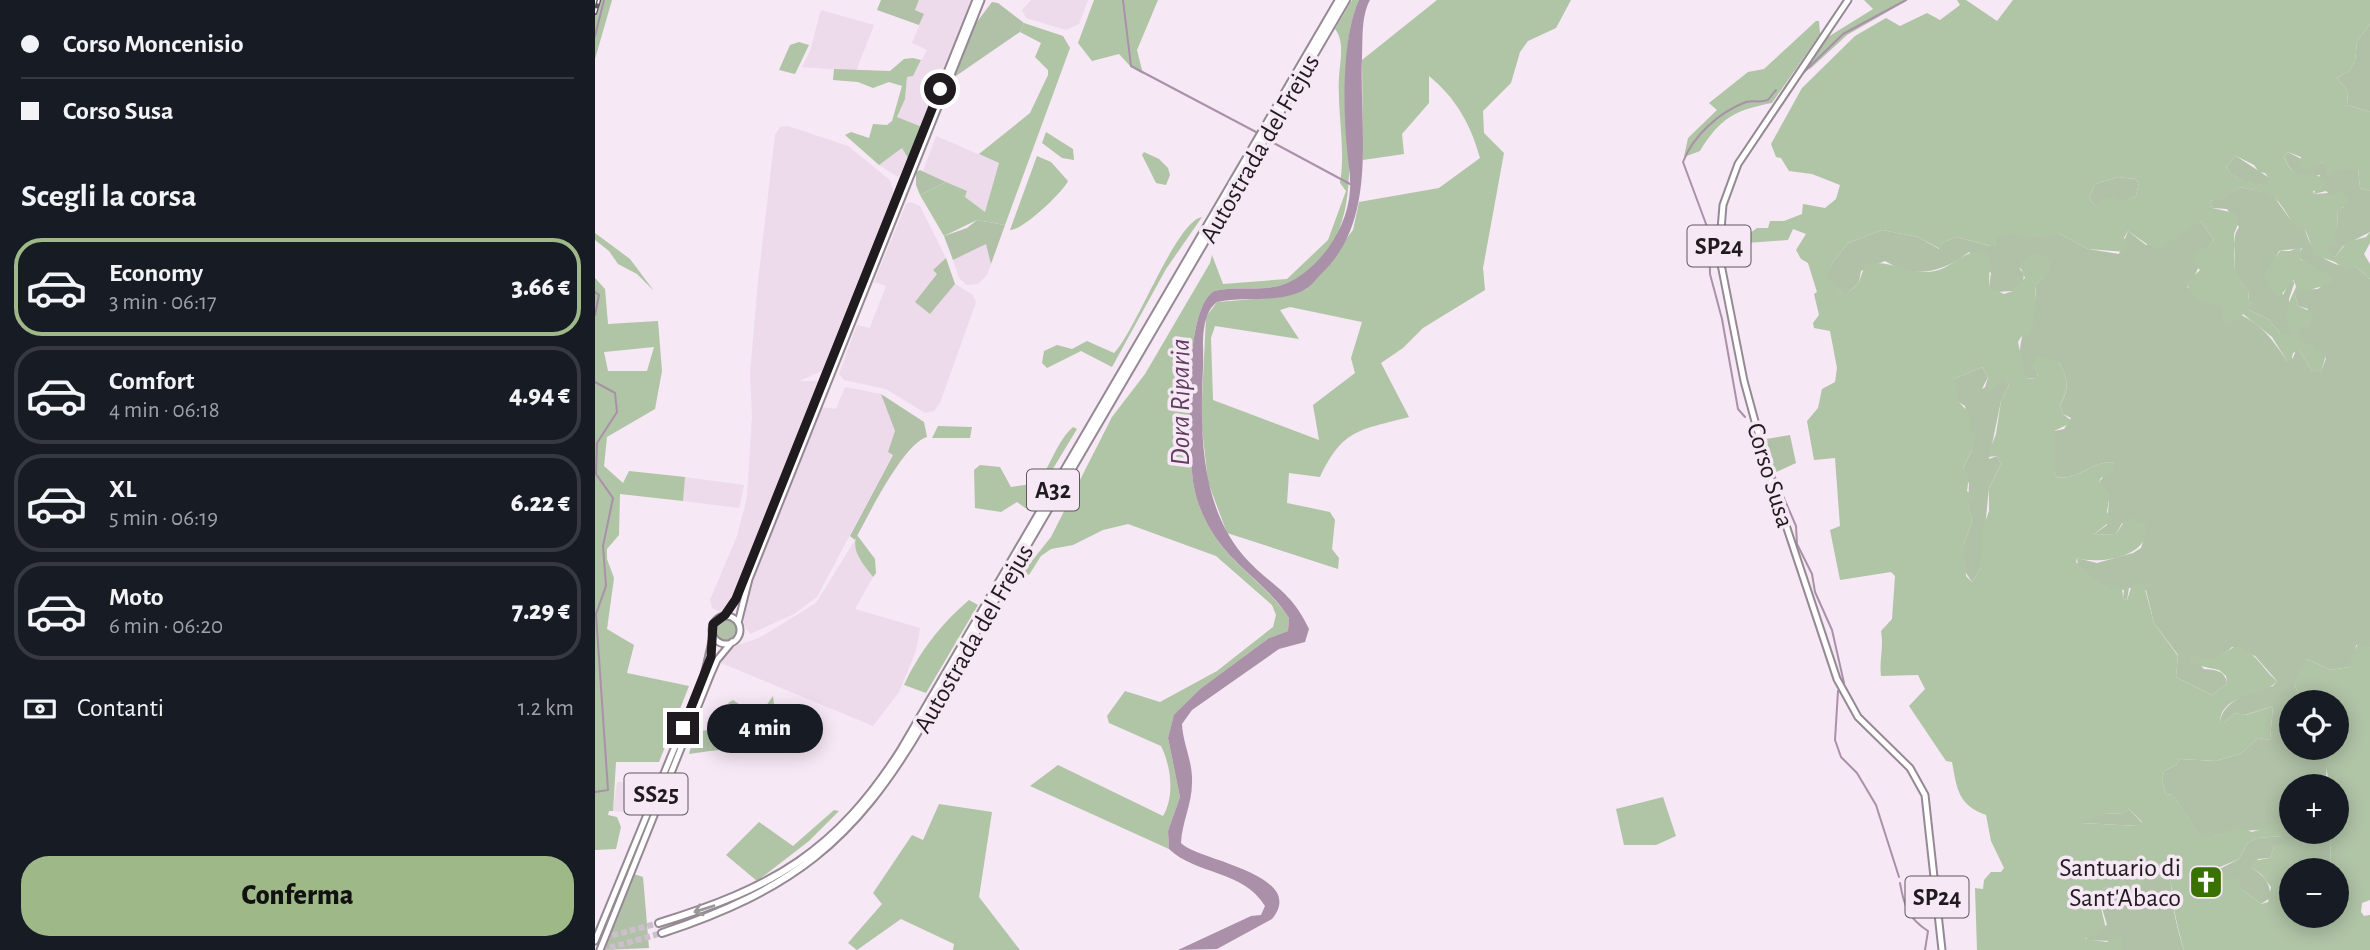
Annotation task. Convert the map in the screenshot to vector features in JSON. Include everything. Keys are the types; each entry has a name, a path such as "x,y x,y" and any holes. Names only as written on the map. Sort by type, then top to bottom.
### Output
{"highway":[{"name":"Autostrada del Frejus","path":"662,933 739,905 785,881 836,841 876,797 922,725 1339,0"},
{"name":"Autostrada del Frejus","path":"659,923 731,900 773,880 820,847 867,799 901,750 1346,0"}],"main road":[{"name":"SS25","path":"600,950 711,666 713,624 725,615 736,599 976,0"},
{"name":"SS25","path":"595,941 711,666 738,636 738,623 749,579 981,0"},
{"name":"Corso Susa","path":"1849,0 1738,164 1723,205 1720,254 1744,381 1771,480 1837,678 1858,718 1910,768 1925,795 1942,950"},
{"path":"725,615 738,623"},
{"path":"713,636 720,642 732,642"}],"shaded area":[{"path":"919,0 973,0 922,127 897,117 905,99 907,77 913,76 927,50 912,43 924,14 915,10"},
{"path":"1031,0 1088,0 1079,24 1066,30 1026,18 1022,10"},
{"path":"1359,0 1370,0 1365,13 1363,35 1362,173 1359,201 1351,228 1339,252 1308,288 1285,297 1217,302 1207,315 1205,323 1202,416 1210,489 1228,534 1242,554 1286,595 1309,629 1305,642 1279,649 1192,710 1182,724 1192,783 1181,843 1246,870 1263,880 1275,891 1279,904 1272,919 1217,949 1178,950 1251,916 1261,915 1265,906 1256,894 1245,886 1192,864 1169,849 1168,831 1180,797 1168,738 1174,715 1200,689 1269,638 1288,631 1289,618 1270,594 1227,552 1207,523 1196,497 1189,415 1192,352 1197,325 1204,303 1214,291 1269,288 1287,283 1321,257 1338,232 1350,190 1345,72 1349,33"},
{"path":"821,10 874,25 856,71 802,67 810,51"},
{"path":"788,126 848,146 890,180 894,193 826,369 799,381 821,381 732,603 726,611 721,612 712,608 710,600 737,536 747,498 752,416 750,374 758,281 775,135 780,127"},
{"path":"936,136 999,163 985,212 965,197 967,192 923,171"},
{"path":"902,148 909,160 898,177 879,165"},
{"path":"910,202 920,206 946,258 933,270 938,274 930,314 955,284 973,295 976,302 940,403 934,411 925,413 886,389 844,380 839,374 857,325 870,328 886,286 874,282 906,204"},
{"path":"987,243 991,264 987,275 978,284 967,285 959,278 953,260"},
{"path":"845,387 881,394 896,431 888,452 893,454 817,597 794,614 750,634 743,624 742,612 755,572 821,407 836,409"},
{"path":"685,477 744,485 739,508 683,501"},
{"path":"855,540 859,558 873,577 855,609 920,628 916,651 899,692 873,726 721,663 727,652 738,645 759,638 816,603"},
{"path":"617,782 658,782 645,814 613,811"}],"green space":[{"path":"600,0 612,0 595,59 595,17"},
{"path":"881,0 919,0 915,10 924,14 919,25 877,10"},
{"path":"1094,0 1158,0 1137,50 1143,74 1131,67 1119,54 1092,61 1078,43"},
{"path":"1352,0 1359,0 1349,35 1347,195 1339,230 1320,261 1287,283 1269,288 1214,291 1204,303 1197,325 1192,352 1189,414 1196,497 1217,540 1270,594 1289,618 1288,631 1269,638 1200,689 1174,716 1168,738 1180,797 1168,831 1169,849 1030,786 1058,765 1163,816 1169,799 1170,781 1161,746 1109,723 1107,716 1125,691 1160,702 1217,671 1273,627 1276,615 1272,605 1216,556 1128,524 1103,530 1073,545 1051,549 1041,556 1029,575 1023,572 1051,537 1112,417 1145,374 1210,263 1212,255 1223,284 1287,279 1328,240 1346,191 1340,183 1341,46 1335,29"},
{"path":"1437,0 1571,0 1556,28 1528,41 1520,52 1511,83 1483,111 1484,133 1504,153 1483,268 1485,290 1423,328 1403,348 1381,363 1409,417 1366,429 1346,440 1328,461 1320,477 1289,473 1287,503 1330,512 1335,520 1332,549 1339,558 1338,569 1227,533 1208,482 1201,419 1206,317 1217,302 1280,297 1307,289 1353,230 1359,202 1439,188 1480,158 1461,113 1447,93 1429,76 1429,103 1402,134 1404,154 1363,160 1362,60","holes":["1290,307 1362,322 1351,358 1355,373 1313,405 1319,440 1213,400 1211,338 1215,326 1299,339 1280,310"]},
{"path":"1864,0 1908,0 1847,35 1810,69 1807,67 1828,37 1873,9"},
{"path":"1957,0 1966,0 1997,21 2013,0 2370,0 2370,24 2357,41 2355,61 2349,71 2337,78 2347,90 2348,105 2370,112 2370,191 2360,188 2358,169 2338,169 2331,176 2327,174 2326,165 2320,162 2306,171 2299,167 2301,157 2288,152 2284,156 2293,172 2318,176 2325,180 2325,185 2321,190 2313,191 2314,194 2343,192 2350,203 2338,210 2333,237 2337,240 2335,246 2329,245 2326,249 2335,257 2347,242 2366,237 2370,232 2370,243 2364,254 2370,264 2370,279 2355,266 2347,271 2335,262 2315,255 2305,229 2295,227 2279,203 2270,195 2241,187 2222,199 2210,201 2212,208 2235,213 2238,219 2234,234 2235,270 2249,292 2248,299 2255,302 2247,309 2268,319 2280,333 2292,333 2286,316 2296,287 2294,280 2279,297 2269,287 2265,271 2280,251 2290,251 2301,246 2300,259 2331,276 2331,283 2310,290 2299,290 2295,295 2298,306 2314,313 2310,327 2300,327 2300,342 2313,346 2316,351 2322,349 2326,354 2321,373 2311,370 2299,350 2293,353 2291,363 2287,361 2272,337 2243,314 2240,319 2228,324 2223,318 2222,305 2204,303 2191,293 2187,282 2200,270 2191,261 2198,249 2208,247 2214,240 2201,221 2161,248 2154,249 2128,231 2124,238 2128,244 2126,252 2088,249 2058,233 2036,238 1997,235 1995,246 1956,237 1942,243 1940,249 1918,237 1882,230 1848,243 1832,263 1827,276 1841,292 1849,292 1859,282 1865,265 1874,263 1915,271 1935,271 1969,254 1983,252 1990,256 1989,287 2004,294 2013,291 2025,278 2019,264 2032,254 2040,253 2051,261 2048,274 2035,285 2036,312 2030,334 2021,337 2018,342 2026,378 2035,379 2038,375 2033,365 2037,356 2059,362 2066,378 2065,393 2060,405 2063,414 2073,422 2054,431 2054,472 2057,477 2065,478 2100,464 2115,463 2113,473 2101,478 2099,482 2110,493 2107,512 2112,520 2093,535 2116,534 2125,520 2131,518 2145,523 2146,534 2142,543 2123,555 2099,560 2077,558 2076,562 2105,588 2122,587 2123,598 2127,600 2133,582 2144,585 2154,623 2178,656 2176,677 2212,695 2227,683 2226,676 2219,670 2191,664 2191,655 2202,658 2217,657 2239,647 2255,657 2277,681 2227,706 2220,722 2224,723 2235,713 2246,715 2273,706 2270,740 2258,738 2242,753 2216,761 2180,759 2176,765 2164,771 2162,780 2166,794 2173,795 2203,839 2239,827 2252,832 2279,825 2279,836 2257,838 2247,844 2239,859 2201,875 2194,882 2198,893 2205,894 2220,881 2238,878 2244,891 2261,904 2268,902 2271,887 2261,874 2252,868 2253,861 2270,858 2274,847 2282,844 2319,844 2318,858 2279,858 2279,928 2349,928 2349,858 2331,858 2330,844 2349,844 2349,774 2328,774 2327,760 2349,760 2349,690 2297,690 2294,684 2307,659 2331,670 2348,667 2358,643 2370,648 2370,900 2362,903 2361,912 2364,916 2370,915 2370,950 2184,950 2174,907 2171,863 2164,862 2148,871 2146,881 2135,890 2129,885 2129,871 2118,868 2118,873 2125,876 2125,886 2119,889 2106,887 2098,895 2106,929 2085,939 2107,942 2116,936 2121,937 2124,947 2121,950 1977,950 1975,888 1983,889 1984,880 1991,872 2001,872 2004,868 1991,841 1986,815 1964,801 1952,762 1946,761 1909,706 1925,689 1918,675 1881,676 1881,631 1892,619 1895,576 1891,572 1840,580 1830,530 1840,526 1835,458 1814,460 1807,421 1818,408 1822,389 1835,382 1837,368 1830,331 1814,328 1813,323 1819,315 1814,294 1817,292 1808,263 1801,259 1796,250 1806,234 1793,229 1788,240 1747,243 1746,236 1757,228 1768,228 1770,221 1784,221 1802,214 1803,204 1825,208 1836,199 1840,185 1812,174 1789,171 1781,158 1776,157 1771,144 1802,88 1855,36 1886,18 1900,26 1927,13 1940,20 1960,5","holes":["2236,156 2254,165 2259,172 2265,173 2268,185 2251,183 2229,172 2226,167","2118,177 2135,179 2139,183 2136,196 2123,202 2113,197 2102,200 2096,207 2089,198 2095,184","1982,367 1988,377 1984,391 1990,391 2004,377 2009,385 2001,401 1996,434 1987,457 1997,456 2001,464 1989,488 1989,511 1982,531 1981,568 1972,582 1966,576 1964,545 1972,520 1968,504 1974,497 1967,491 1969,476 1963,468 1976,434 1969,429 1970,414 1957,400 1958,390 1954,379","2129,809 2142,822 2139,826 2081,823 2103,814 2125,813"]},
{"path":"992,2 998,3 1024,23 1020,32 953,78 973,27"},
{"path":"1819,21 1820,34 1772,103 1730,117 1714,131 1700,151 1684,157 1688,138 1717,110 1709,103 1748,72 1764,69"},
{"path":"1024,23 1063,36 1070,48 1005,225 977,220 944,236 920,195 946,182 967,191 965,197 985,212 999,163 979,154 1030,113 1048,75 1048,70 1035,57 1041,43 1020,32"},
{"path":"2370,24 2370,112 2348,105 2347,90 2337,78 2349,71 2355,61 2357,41"},
{"path":"799,42 809,45 795,74 779,70 790,45"},
{"path":"904,59 921,60 913,76 907,77 905,99 897,117 922,127 909,160 902,148 879,165 845,135 851,132 869,138 873,124 887,125 892,121 902,86 889,82 873,88 858,82 833,80 834,69 890,71"},
{"path":"1046,132 1073,149 1074,160 1062,158 1042,143"},
{"path":"1144,152 1159,159 1168,168 1170,175 1166,185 1156,183 1142,155"},
{"path":"2288,152 2313,165 2320,162 2327,165 2327,174 2338,169 2358,169 2360,188 2370,191 2370,232 2343,246 2335,257 2325,249 2337,226 2338,209 2344,207 2326,191 2314,194 2320,175 2306,177 2293,172 2284,156"},
{"path":"1037,156 1051,162 1068,181 1042,210 1016,229 1010,230"},
{"path":"2236,156 2268,177 2268,185 2238,179 2229,172 2226,167"},
{"path":"920,170 946,182 920,195 916,185 916,172"},
{"path":"2118,177 2135,179 2139,183 2136,196 2124,202 2096,207 2089,198 2095,184"},
{"path":"2241,187 2272,194 2290,219 2305,229 2312,245 2323,258 2338,265 2355,266 2370,279 2370,648 2356,645 2355,657 2348,667 2331,670 2307,659 2294,684 2297,690 2279,690 2279,760 2328,760 2326,774 2279,774 2279,834 2272,828 2229,832 2203,840 2173,795 2166,794 2162,780 2164,771 2176,765 2180,759 2216,761 2242,753 2258,738 2270,740 2273,706 2245,715 2235,713 2224,723 2220,723 2226,708 2232,703 2273,686 2277,681 2255,656 2232,647 2213,658 2191,656 2204,669 2219,671 2224,675 2227,683 2212,695 2176,677 2178,655 2154,623 2146,590 2129,588 2127,600 2123,598 2124,590 2105,588 2078,566 2077,558 2097,563 2133,553 2141,548 2145,535 2122,523 2116,534 2093,535 2107,525 2109,500 2099,482 2115,463 2100,464 2065,478 2057,477 2054,472 2054,431 2064,429 2071,418 2063,414 2060,405 2065,394 2066,379 2059,362 2033,365 2038,374 2036,379 2026,378 2020,349 2033,309 2035,285 2043,278 2019,268 2024,274 2023,282 2013,291 1996,292 1989,287 1991,273 1969,252 1949,265 1929,271 1907,270 1885,261 1861,271 1859,282 1849,292 1841,292 1826,276 1832,263 1848,243 1882,230 1918,237 1939,249 1942,243 1956,237 1995,246 1996,235 2012,233 2032,237 2058,233 2088,249 2119,254 2128,231 2146,245 2201,221 2214,240 2187,287 2222,305 2223,309 2253,322 2268,335 2287,361 2299,350 2311,370 2321,372 2326,358 2300,342 2298,331 2308,309 2298,306 2295,295 2298,290 2318,289 2323,284 2320,273 2298,257 2302,248 2279,251 2272,264 2283,295 2289,283 2295,281 2289,299 2293,333 2280,333 2268,319 2247,309 2249,292 2235,269 2235,237 2239,227 2227,209 2212,208 2210,201 2222,198"},
{"path":"1202,217 1166,269 1112,367 1081,351 1047,368 1042,363 1044,351 1057,345 1072,349 1087,341 1114,353 1180,237 1192,223"},
{"path":"977,220 1005,225 991,264 986,244 953,260 944,236 967,228"},
{"path":"595,233 630,259 654,291 637,274 618,264 609,251 595,240"},
{"path":"946,258 955,284 930,314 915,302 937,274 933,270"},
{"path":"595,278 605,289 608,324 658,321 662,371 655,409 607,437 604,466 623,483 629,471 685,477 683,501 620,494 619,535 607,549 607,559 614,578 607,629 634,645 627,673 689,686 659,762 616,762 613,811 609,811 608,815 617,817 621,827 616,849 595,850","holes":["654,347 647,371 608,371 604,352"]},
{"path":"1982,367 1988,377 1982,389 2004,376 2009,385 2001,401 1989,459 1997,456 2001,464 1989,488 1981,568 1972,582 1964,570 1964,545 1972,520 1968,505 1969,484 1963,468 1972,450 1965,406 1957,401 1954,379"},
{"path":"881,394 924,422 927,437 918,442 897,466 855,540 850,536 893,455 888,452 895,431"},
{"path":"938,426 972,427 970,438 932,438"},
{"path":"1073,427 1077,429 1028,510 1017,502 1001,512 975,508 974,470 980,465 1000,467 1011,487 1038,483 1063,439"},
{"path":"1790,435 1796,463 1774,473 1766,439"},
{"path":"857,535 875,559 876,573 873,577 862,563 855,547"},
{"path":"969,600 978,605 926,693 904,685 932,639"},
{"path":"722,618 730,618 737,625 737,633 730,640 722,640 715,633 715,625"},
{"path":"773,696 777,729 792,724 804,725 749,747 710,751 714,729 742,725 743,719 728,703 733,700 758,717"},
{"path":"714,729 710,751 689,754 695,732"},
{"path":"1663,797 1676,836 1656,845 1624,845 1616,809"},
{"path":"939,804 992,812 979,897 1020,950 953,950 954,944 901,919 857,950 848,943 882,904 873,893 912,835 923,840"},
{"path":"2129,809 2142,823 2139,826 2081,823 2082,820 2103,814 2124,813"},
{"path":"834,810 839,811 809,841 757,881 726,855 759,822 793,846"},
{"path":"2279,836 2279,844 2289,844 2274,847 2270,858 2258,859 2252,868 2268,884 2270,898 2261,904 2244,891 2220,881 2205,894 2198,893 2194,882 2239,859 2247,844 2257,838"},
{"path":"2315,844 2330,844 2331,858 2312,858"},
{"path":"2164,862 2171,863 2173,907 2184,950 2121,950 2110,941 2086,940 2089,934 2107,925 2098,895 2106,887 2119,889 2121,875 2118,869 2148,872"},
{"path":"634,874 643,877 649,948 603,950"}],"waterway":[{"path":"595,36 604,0"},
{"path":"1123,0 1131,66 1256,132"},
{"path":"1800,76 1843,34 1906,0"},
{"path":"1745,417 1738,409 1722,319 1710,274 1709,232 1683,162 1700,134 1726,112 1746,102 1768,100 1776,90"},
{"path":"1270,141 1350,184"},
{"path":"595,292 599,295 595,315"},
{"path":"595,382 615,393 617,412 597,443 596,474 613,498 603,546 606,586 596,614 608,790 595,792"},
{"path":"1760,424 1773,471"},
{"path":"1774,475 1796,526 1797,544 1812,574 1815,592 1832,630 1844,683"},
{"path":"1838,691 1835,740 1841,757 1857,773 1876,805 1899,877"},
{"path":"1900,883 1908,911 1928,931 1925,950"}],"tunnel":[{"path":"595,940 659,923"},
{"path":"601,950 662,933"}],"railway":[{"path":"595,13 599,0"}],"place":[{"name":"Santuario di Sant'Abaco","path":"2206,882"}],"route":[{"path":"683,728 711,657 713,624 725,615 736,599 940,89"}],"water label":[{"name":"Dora Riparia","path":"1179,402"}]}
